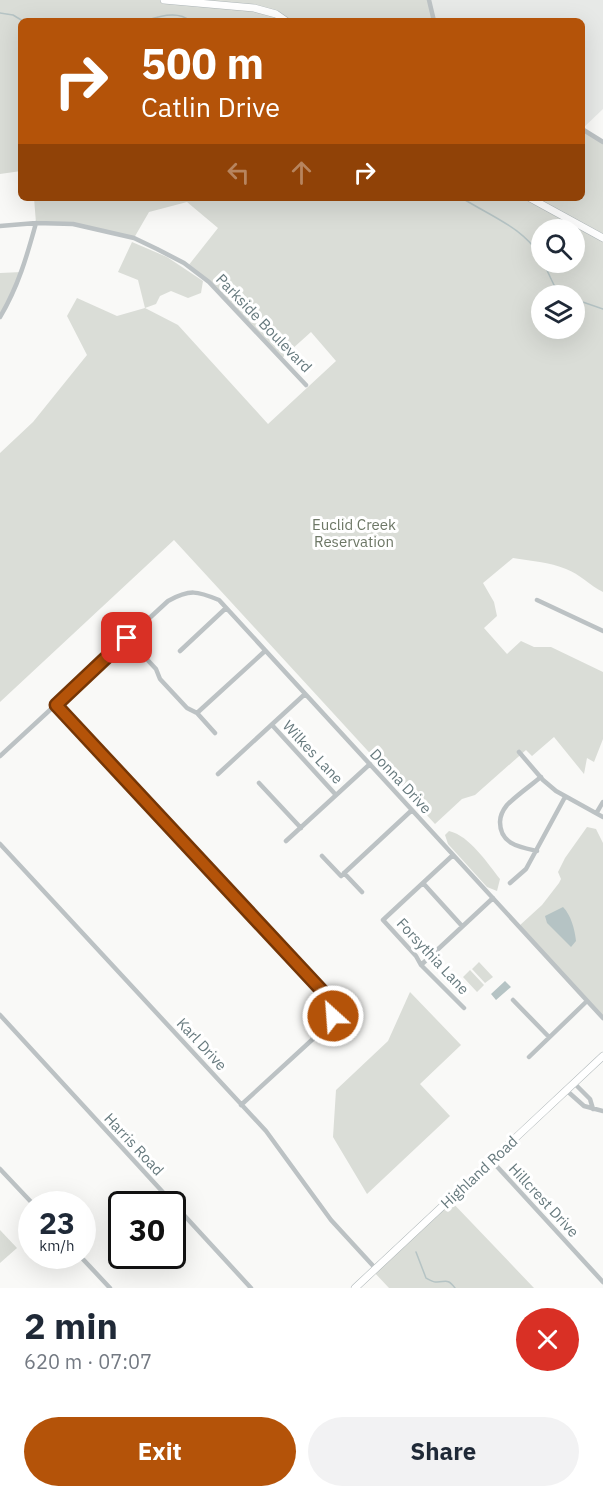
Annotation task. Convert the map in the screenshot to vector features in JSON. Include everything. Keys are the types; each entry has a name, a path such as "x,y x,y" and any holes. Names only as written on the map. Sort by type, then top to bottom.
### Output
{"street":[{"path":"164,0 254,8 276,14 282,18"},
{"path":"429,0 433,18"},
{"path":"585,131 603,142"},
{"path":"535,201 603,238"},
{"path":"0,317 12,297 26,262 36,223"},
{"name":"Parkside Boulevard","path":"0,226 36,223 73,224 134,238 184,263 209,282 306,385"},
{"name":"Donna Drive","path":"127,638 168,601 185,592 201,592 219,600 603,1018"},
{"path":"537,600 603,632"},
{"path":"180,651 226,608"},
{"path":"0,756 127,638 156,669 160,679 187,708 197,713 215,734"},
{"path":"197,713 265,651"},
{"path":"218,774 305,694"},
{"path":"56,705 317,985 333,1005 333,1016 326,1027 241,1105"},
{"name":"Wilkes Lane","path":"272,725 336,795"},
{"path":"519,752 540,777 565,797 603,816"},
{"path":"286,842 370,764"},
{"path":"537,851 507,841 500,830 500,817 506,806 540,777"},
{"path":"259,783 301,828"},
{"path":"510,883 526,869 565,797"},
{"path":"597,812 603,802"},
{"path":"322,856 341,876 412,810"},
{"name":"Karl Drive","path":"0,844 277,1145 331,1220 376,1269"},
{"path":"453,855 423,883 462,926"},
{"path":"344,873 362,892"},
{"name":"Forsythia Lane","path":"423,883 383,920 416,956 421,965 464,1008"},
{"path":"421,965 493,898"},
{"path":"513,1000 549,1037"},
{"path":"530,1057 587,1001"},
{"name":"Harris Road","path":"0,1015 251,1288"},
{"name":"Highland Road","path":"355,1288 603,1056"},
{"path":"574,1083 590,1099 593,1109"},
{"path":"566,1090 584,1106 603,1111"},
{"name":"Hillcrest Drive","path":"491,1160 603,1282"},
{"path":"0,1169 21,1191"},
{"path":"92,1269 110,1288"}],"shaded area":[{"path":"429,0 603,0 603,109 585,126 585,18 433,18"},
{"path":"563,907 575,932 576,941 571,947 547,923 545,916"},
{"path":"505,981 511,987 496,1000 491,994"}],"green space":[{"path":"0,0 429,0 433,18 18,18 18,171 0,174"},
{"name":"Euclid Creek Reservation","path":"585,131 603,142 603,592 571,571 547,563 513,558 483,583 494,602 497,616 484,628 507,654 521,641 534,647 551,647 603,672 603,739 594,762 587,758 584,774 554,737 532,756 526,750 475,795 462,799 435,824 174,540 0,702 0,453 33,422 87,355 67,316 77,298 117,316 145,308 178,325 268,424 336,361 311,332 281,359 209,282 188,266 218,228 187,202 149,212 134,238 73,224 36,223 34,201 585,201"},
{"path":"132,242 167,257 203,281 201,293 188,298 171,291 160,296 156,304 145,308 138,280 118,272"},
{"path":"22,272 0,317 0,273"},
{"path":"587,827 596,829 603,843 603,1018 519,926 542,905 559,883 561,879 558,872 565,858"},
{"path":"449,831 464,838 484,858 500,879 497,891 487,887 448,844 445,835"},
{"path":"479,962 493,977 485,983 472,969"},
{"path":"470,970 484,985 477,992 463,977"},
{"path":"410,992 461,1045 420,1084 450,1116 367,1194 333,1137 336,1090 388,1041"},
{"path":"449,1199 534,1288 389,1288 373,1271"},
{"path":"0,1230 17,1248 0,1263"}],"waterway":[{"path":"0,13 18,18"},
{"path":"156,18 175,15 185,18"},
{"path":"467,201 517,231 531,244"},
{"path":"548,273 554,285"},
{"path":"585,303 603,309"},
{"path":"416,1252 426,1278 435,1282 448,1282 455,1288"}],"route":[{"path":"127,638 56,705 325,994 333,1005 333,1016"}]}
